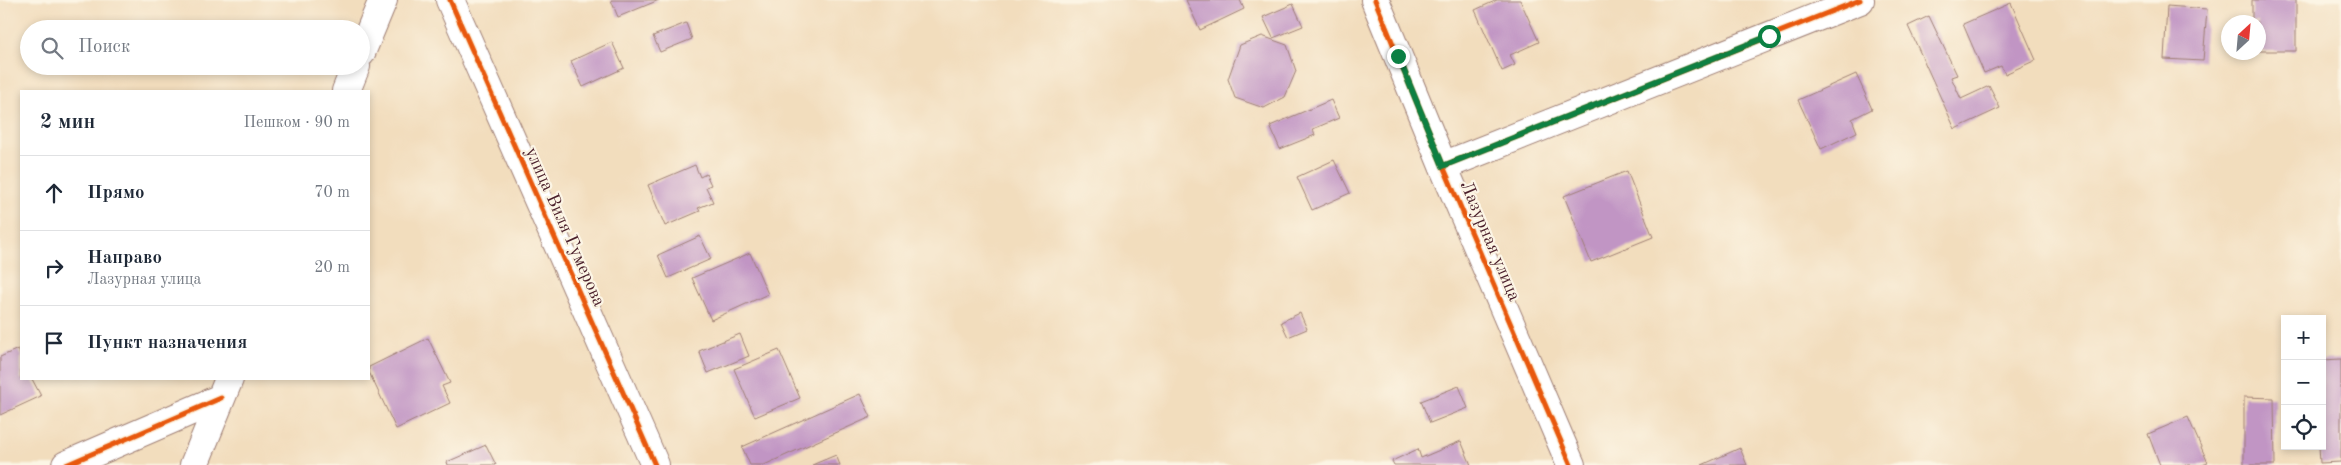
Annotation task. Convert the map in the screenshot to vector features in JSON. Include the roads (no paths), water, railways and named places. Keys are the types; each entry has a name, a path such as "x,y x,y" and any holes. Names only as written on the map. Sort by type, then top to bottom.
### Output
{"street":[{"path":"370,31 383,0"},
{"name":"улица Виля Гумерова","path":"450,0 655,465"},
{"name":"Лазурная улица","path":"1375,0 1443,166 1571,465"},
{"path":"1443,166 1860,0"},
{"path":"346,90 352,75"},
{"path":"66,465 225,388"},
{"path":"194,465 225,388"}]}
